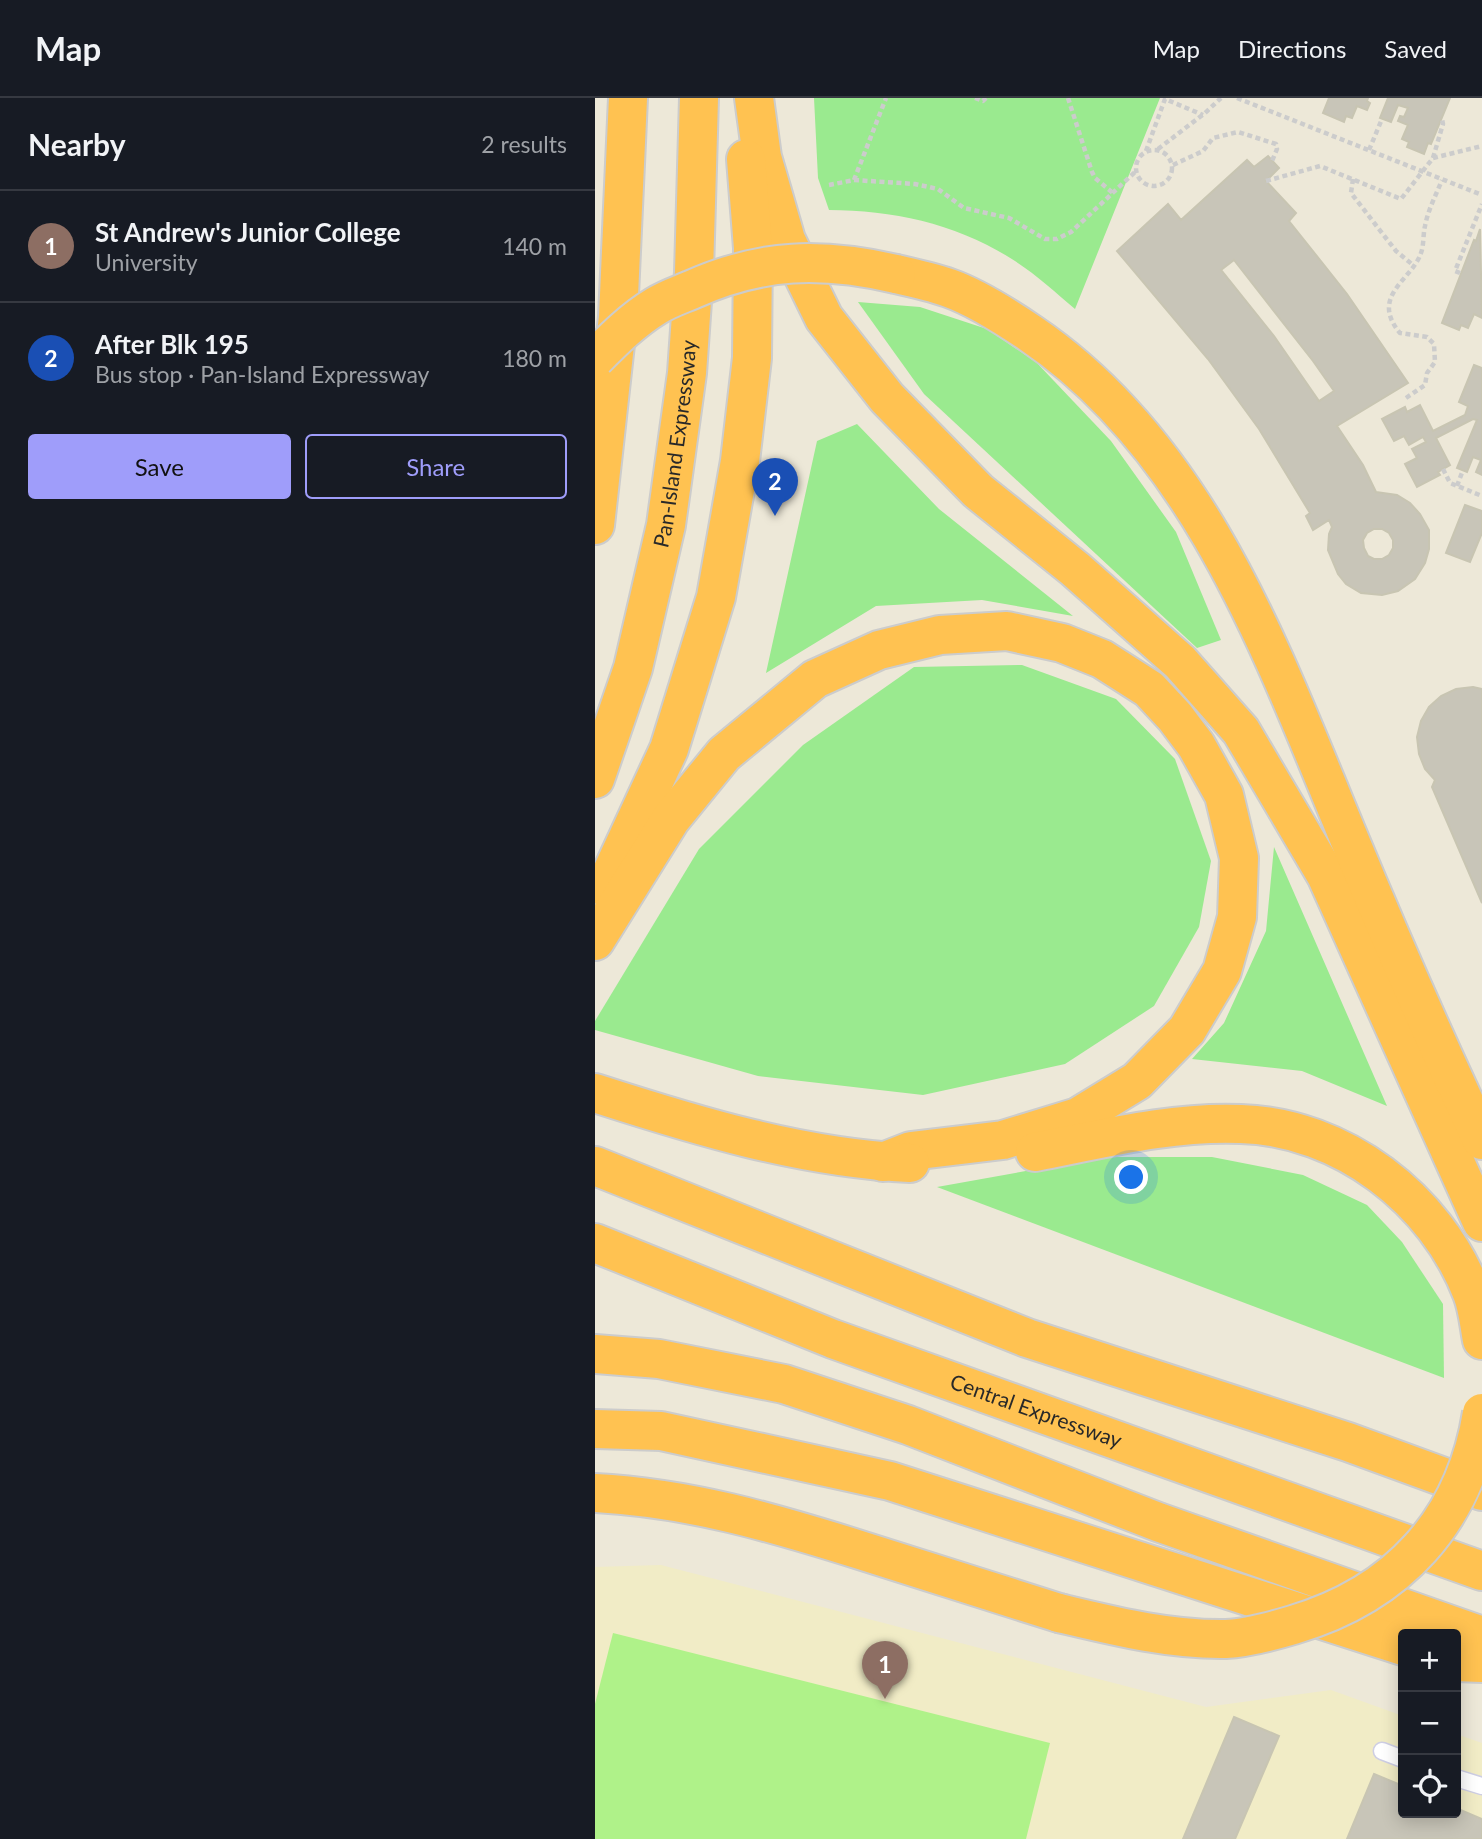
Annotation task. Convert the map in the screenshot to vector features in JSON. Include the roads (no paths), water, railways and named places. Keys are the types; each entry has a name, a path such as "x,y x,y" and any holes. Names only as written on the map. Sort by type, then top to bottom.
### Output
{"highway":[{"path":"595,525 618,317 628,98"},
{"name":"Pan-Island Expressway","path":"595,779 633,668 666,525 687,373 694,272 699,98"},
{"path":"595,909 669,749 716,597 740,461 752,358 753,247 742,98"},
{"path":"754,98 762,157 786,240 824,318 887,398 978,491 1075,569 1180,662 1241,732 1326,876 1482,1223"},
{"path":"595,358 622,332 658,304 726,275 810,262 855,264 950,288 1005,316 1063,355 1110,399 1158,456 1224,555 1281,674 1357,858 1482,1140"},
{"path":"595,941 671,819 724,754 815,679 879,650 940,635 1007,631 1062,643 1102,659 1149,688 1196,745 1224,795 1239,858 1237,917 1222,971 1187,1030 1137,1081 1077,1117 1003,1140 911,1151 883,1162"},
{"path":"595,1093 690,1124 787,1147 883,1162 936,1164 1001,1158 1196,1124 1242,1124 1282,1129 1317,1139 1348,1153 1388,1179 1420,1209 1446,1241 1473,1294 1482,1340"},
{"path":"595,1166 1027,1338 1348,1442 1482,1491"},
{"name":"Central Expressway","path":"595,1243 834,1339 1482,1571"},
{"path":"595,1354 659,1359 783,1384 908,1425 1158,1522 1482,1636"},
{"path":"595,1493 634,1495 719,1509 795,1530 1059,1613 1127,1629 1181,1638 1229,1639 1279,1629 1326,1615 1358,1599 1390,1578 1430,1537 1452,1506 1467,1477 1477,1445 1482,1413"},
{"path":"595,1429 661,1431 890,1481 1398,1644"},
{"path":"1461,1662 1482,1663"}],"lane":[{"path":"1382,1751 1398,1757"},
{"path":"1461,1780 1482,1786"}],"place":[{"name":"After Blk 195","path":"775,516"},
{"name":"St Andrew's Junior College","path":"885,1699"}]}
